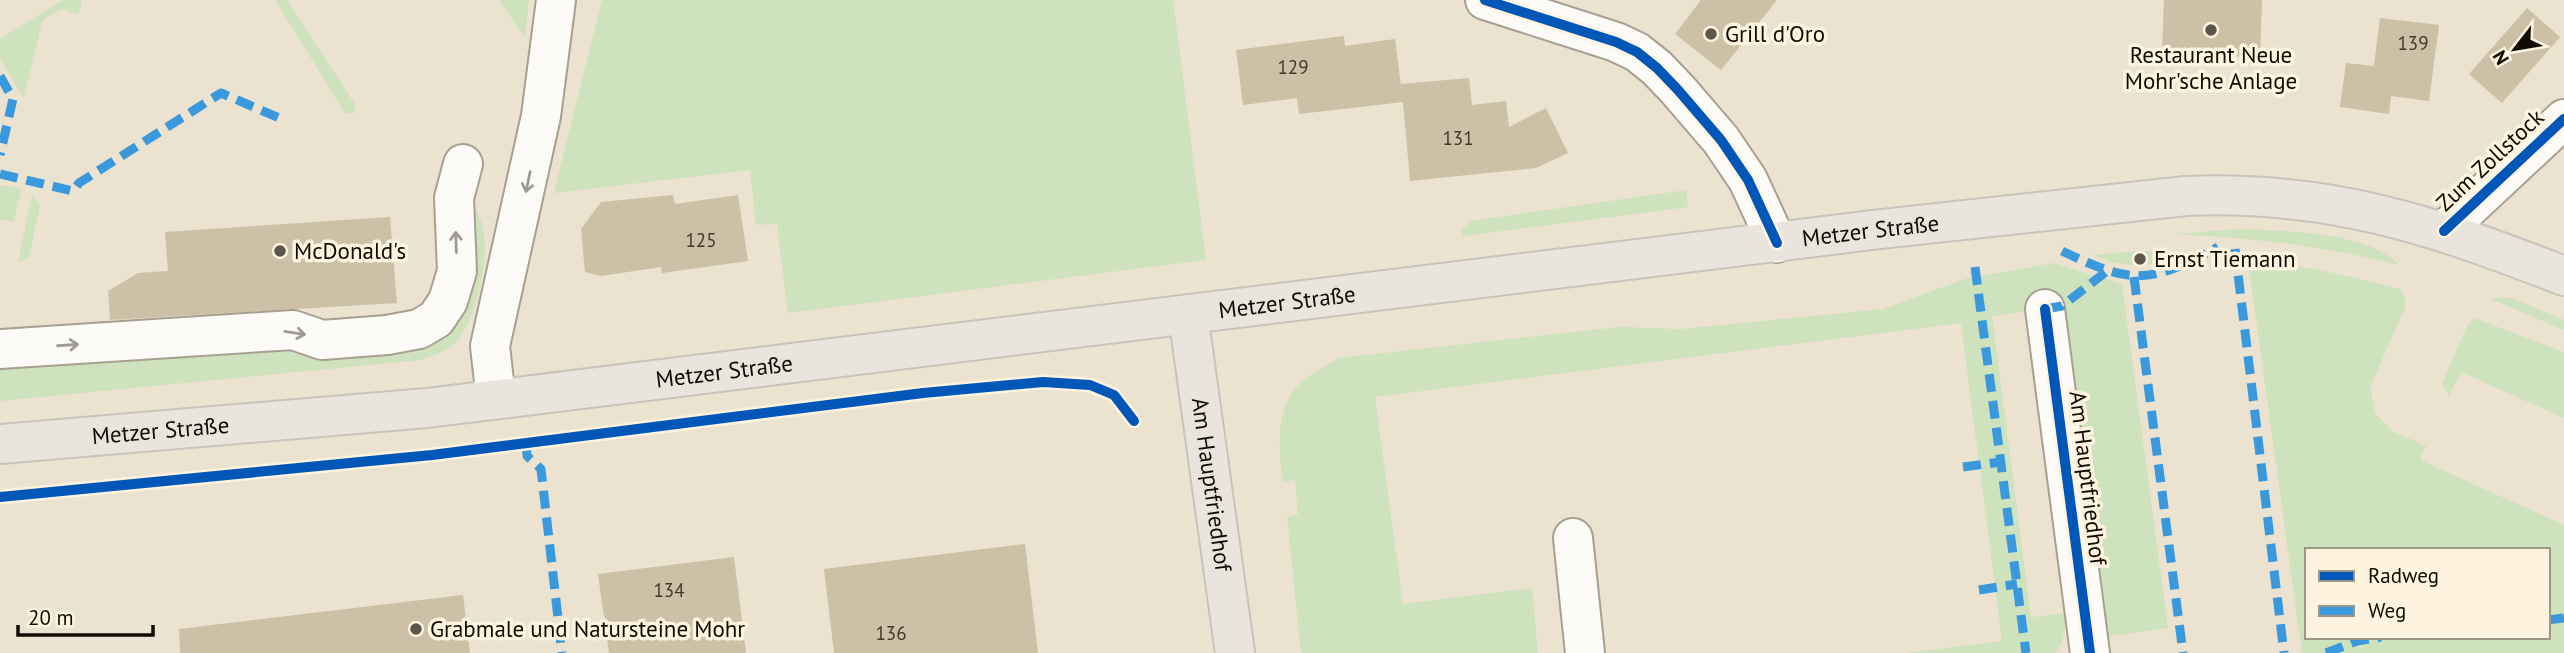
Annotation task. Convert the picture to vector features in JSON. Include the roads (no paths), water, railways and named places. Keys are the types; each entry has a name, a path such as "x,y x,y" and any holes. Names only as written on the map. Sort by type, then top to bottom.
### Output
{"main road":[{"name":"Metzer Straße","path":"0,444 312,419 496,399 1872,230 2118,203 2229,194 2318,201 2362,209 2444,231 2564,275"},
{"name":"Am Hauptfriedhof","path":"1188,314 1235,653"}],"street":[{"path":"496,399 490,346 541,116 556,0"},
{"path":"1485,0 1616,42 1637,52 1657,68 1728,150 1748,180 1777,243"},
{"name":"Zum Zollstock","path":"2444,231 2564,119"},
{"path":"0,349 293,330 322,340 387,335 418,329 436,318 449,301 457,271 454,198 463,164"},
{"name":"Am Hauptfriedhof","path":"2045,309 2090,653"},
{"path":"1573,538 1585,653"}],"place":[{"name":"Restaurant Neue Mohr'sche Anlage","path":"2211,30"},
{"name":"Grill d'Oro","path":"1711,34"},
{"name":"McDonald's","path":"280,251"},
{"name":"Ernst Tiemann","path":"2140,259"},
{"name":"Grabmale und Natursteine Mohr","path":"416,629"}]}
